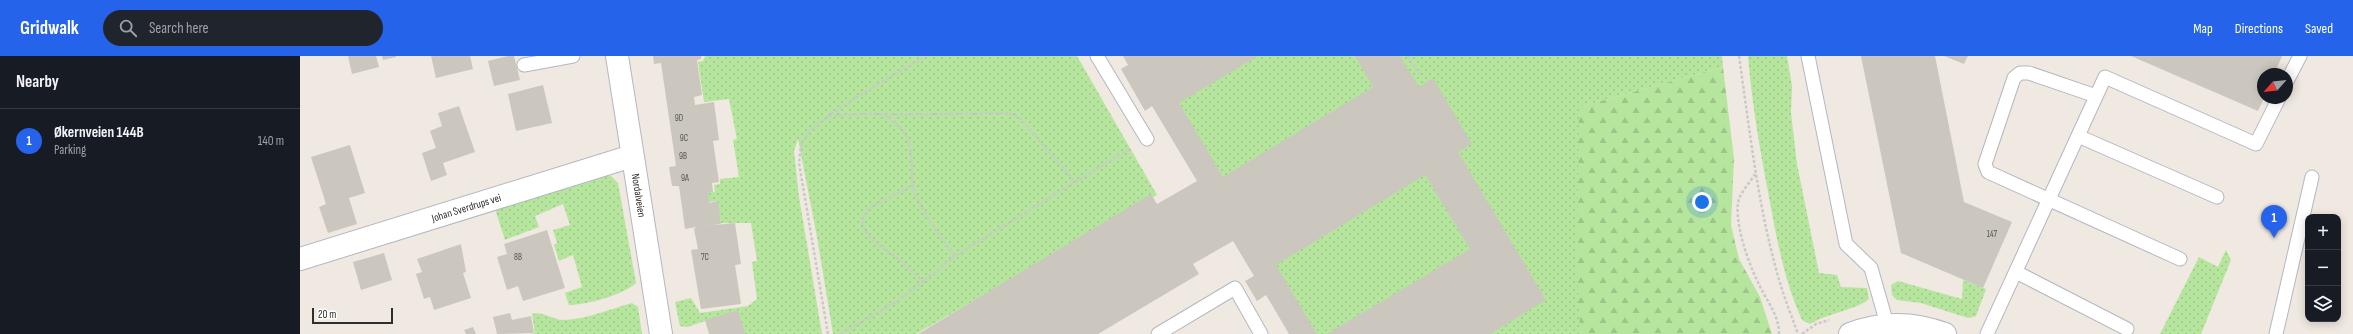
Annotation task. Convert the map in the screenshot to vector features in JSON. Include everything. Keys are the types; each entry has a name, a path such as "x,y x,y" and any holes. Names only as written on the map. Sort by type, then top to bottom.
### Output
{"street":[{"name":"Nordalveien","path":"617,56 661,334"},
{"name":"Johan Sverdrups vei","path":"300,259 632,156"},
{"path":"1850,334 1866,327 1887,324 1912,325 1944,334"}],"lane":[{"path":"524,65 573,56"},
{"path":"1097,56 1147,139"},
{"path":"1808,56 1846,244 1871,268 1887,324"},
{"path":"2293,69 2300,56"},
{"path":"2096,96 2029,73 2020,73 2014,78 1985,164 1988,172 2180,259"},
{"path":"1987,334 2105,76 2256,144 2276,104"},
{"path":"2078,136 2217,197"},
{"path":"2276,334 2312,178"},
{"path":"2016,272 2127,329"},
{"path":"1158,334 1235,288 1261,334"}],"path":[{"path":"828,334 799,163 804,139 811,129 829,116 926,56"},
{"path":"1408,56 1420,75"},
{"path":"1739,56 1756,173 1770,248 1780,284 1798,334"},
{"path":"829,116 1006,113 1018,116 1075,182"},
{"path":"884,115 901,128 910,142 912,153 913,185 916,197 955,256"},
{"path":"841,334 871,318 924,282 955,256 1147,139"},
{"path":"1756,173 1738,202 1740,221 1744,249 1751,269 1776,314 1779,334"},
{"path":"913,185 868,209 863,214 862,220 864,228 873,240 924,282"}],"green space":[{"path":"705,56 1077,56 1157,195 916,334 833,334 817,237 798,139 794,151 799,197 822,334 744,334 738,310 687,327 680,326 675,302 691,298 700,313 748,306 757,299 752,262 757,261 751,223 721,223 717,201 708,202 708,193 715,192 714,185 720,184 720,179 739,177 733,140 737,139 729,99 704,102 698,62 703,61"},
{"path":"1145,56 1722,56 1723,67 1579,107 1580,334 1303,334"},
{"path":"1748,56 1787,56 1792,86 1791,113 1797,164 1819,273 1837,275 1841,287 1867,288 1869,299 1864,303 1824,317 1810,324 1802,320 1790,290 1782,260 1759,144"},
{"path":"1723,67 1734,159 1731,225 1739,259 1760,297 1772,334 1580,334 1577,266 1579,107"},
{"path":"602,175 611,176 618,183 636,283 614,295 576,305 569,305 565,293 582,287 573,255 559,261 554,245 557,243 553,230 570,225 563,204 535,216 539,227 505,240 495,209"},
{"path":"2226,250 2231,260 2201,334 2160,334 2199,257 2218,267"},
{"path":"1963,280 1986,289 1976,316 1968,318 1921,303 1897,300 1892,295 1891,285 1898,281 1962,299"},
{"path":"632,303 638,307 642,334 532,334 535,333 532,314 543,314 562,320 571,320"}],"building":[{"path":"348,56 376,56 379,67 352,74"},
{"path":"382,56 396,56 396,57 383,60"},
{"path":"431,56 470,56 473,69 436,78"},
{"path":"514,56 520,80 494,86 488,61"},
{"path":"653,56 701,56 701,59 697,60 702,95 694,97 695,105 714,102 719,140 713,141 719,182 712,183 713,192 708,193 709,203 718,201 721,224 704,226 735,223 741,264 735,265 741,304 701,309 691,250 698,249 694,229 696,227 685,229 679,186 672,186 669,167 676,166 661,63 654,64"},
{"path":"1123,56 1258,56 1179,103 1223,177 1373,87 1355,56 1400,56 1419,87 1433,78 1472,144 1458,152 1546,300 1490,334 1327,334 1470,249 1425,175 1276,265 1317,334 1289,334 1266,295 1257,301 1245,281 1254,276 1233,241 1193,264 1199,274 1098,334 918,334 1151,194 1157,204 1197,181 1152,106 1145,111 1121,69 1128,65"},
{"path":"1861,56 1935,56 1964,202 2012,222 1983,288 1901,253"},
{"path":"1944,56 1968,56 1964,64"},
{"path":"2131,56 2282,56 2277,68 2257,68 2257,104 2261,104 2258,111"},
{"path":"543,85 552,123 516,131 508,94"},
{"path":"459,106 475,152 443,163 447,175 431,181 422,153 436,148 430,131 442,126 438,113"},
{"path":"350,145 365,193 349,198 357,224 328,233 319,207 326,204 311,157"},
{"path":"547,230 565,288 523,301 518,286 507,290 497,257 507,254 504,244"},
{"path":"461,244 466,272 463,273 471,298 434,310 430,297 424,299 416,274 422,272 417,259"},
{"path":"384,253 392,280 361,290 353,262"},
{"path":"738,310 745,334 709,334 705,320"},
{"path":"510,313 512,320 531,316 534,333 497,334 493,317"},
{"path":"473,327 476,334 466,334 464,330"}],"place":[{"name":"Økernveien 144B","path":"2274,238"}]}
